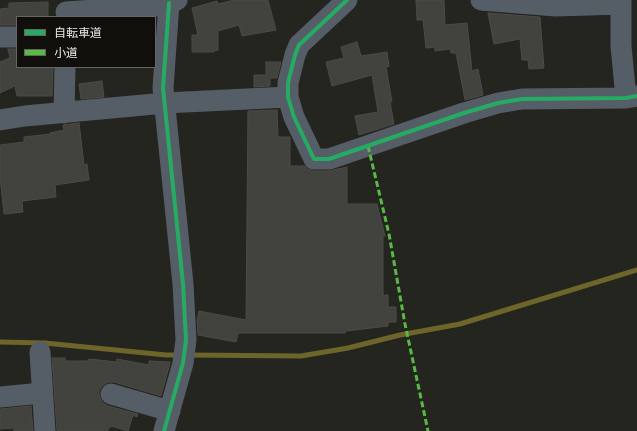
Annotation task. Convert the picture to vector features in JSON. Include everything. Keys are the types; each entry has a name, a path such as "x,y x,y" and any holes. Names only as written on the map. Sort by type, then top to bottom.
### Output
{"street":[{"path":"347,0 299,45 288,83 288,97 294,117 314,159 329,159 464,113 510,101 545,98 631,97 620,46 621,2 556,6 482,0"},
{"path":"66,10 154,6 173,2 163,88 183,284 186,340 183,363 164,431"},
{"path":"0,37 16,37"},
{"path":"64,113 65,68"},
{"path":"0,120 25,116 165,102 288,97"},
{"path":"40,352 45,431"},
{"path":"0,397 42,393"},
{"path":"112,394 170,411"}],"building":[{"path":"234,0 268,0 276,30 242,36 239,25 218,31 218,50 214,52 192,52 192,35 198,35 192,8 217,1 218,4"},
{"path":"416,0 444,0 445,25 467,23 472,71 478,69 483,95 465,100 456,53 451,53 450,49 435,51 435,47 426,48 423,20 417,20"},
{"path":"48,2 48,16 16,16 16,25 0,25 0,9 9,8 9,3"},
{"path":"488,13 540,17 544,68 529,69 528,60 522,60 520,39 494,44"},
{"path":"357,42 361,56 387,52 389,66 386,67 394,124 359,135 355,116 378,112 372,75 332,86 326,62 344,58 341,47"},
{"path":"8,49 16,49 16,68 53,68 52,96 17,96 15,86 0,93 0,62 10,58"},
{"path":"266,62 281,62 277,78 270,78 270,86 254,87 254,75 266,75"},
{"path":"102,81 104,97 81,99 79,84"},
{"path":"277,110 278,137 290,137 290,166 305,166 314,171 329,171 347,167 347,204 377,204 385,236 383,236 383,295 388,295 388,307 396,307 396,322 388,322 388,326 346,331 345,333 238,333 236,342 198,335 197,320 199,311 246,320 248,111"},
{"path":"79,123 84,165 87,164 89,180 55,185 56,197 22,201 23,212 4,214 0,177 0,145 24,142 24,137 50,134 64,130 63,125"},
{"path":"52,358 65,358 65,361 88,361 89,359 117,362 117,359 149,365 149,361 170,362 161,396 114,382 108,382 102,386 99,391 99,396 103,403 108,406 138,414 137,417 133,415 128,431 111,426 107,431 57,431"},
{"path":"31,406 33,431 14,431 14,428 0,429 0,409"}],"waterway":[{"path":"188,355 301,356 348,348 400,335 460,324 637,270"},
{"path":"0,342 45,343 166,355 180,355"}],"marked path":[{"path":"368,146 389,234 405,324 428,431"}],"cycle path":[{"path":"347,0 299,45 288,83 288,97 294,117 314,159 329,159 464,113 498,103 522,99 626,98 637,96"},
{"path":"164,431 183,363 186,340 183,284 163,88 169,3"}]}
